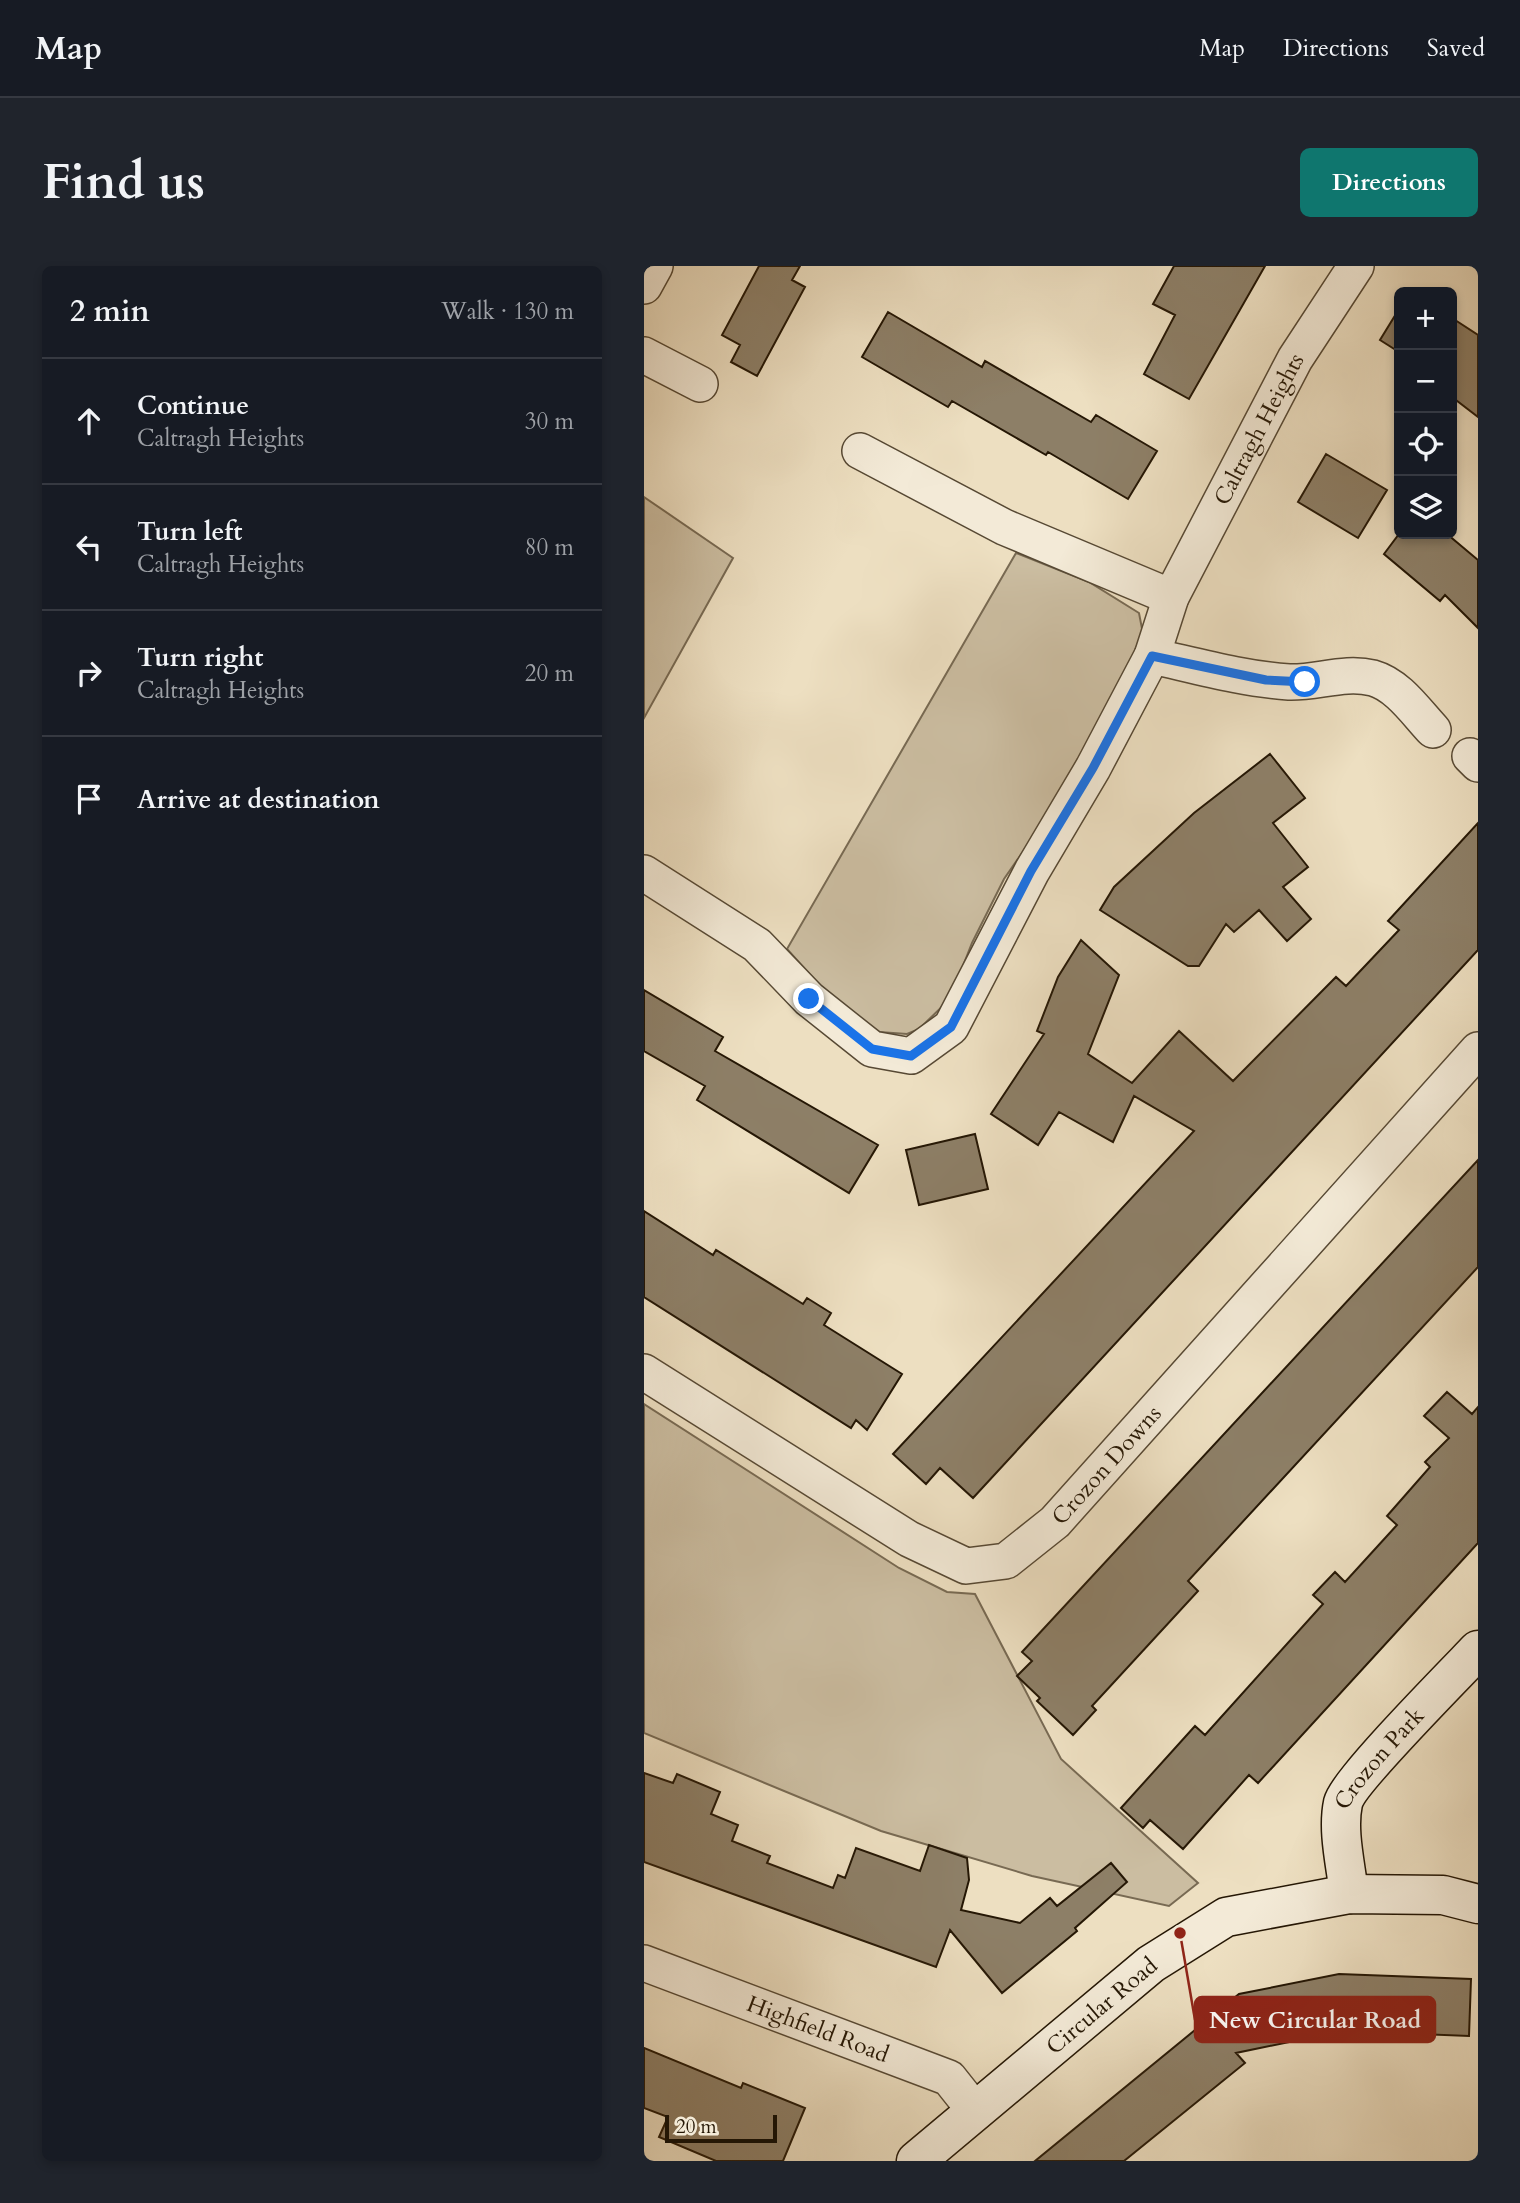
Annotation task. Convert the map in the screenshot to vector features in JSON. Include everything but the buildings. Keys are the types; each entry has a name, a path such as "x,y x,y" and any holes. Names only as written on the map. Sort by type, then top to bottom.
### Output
{"street":[{"path":"644,286 655,266"},
{"name":"Caltragh Heights","path":"644,873 757,945 809,999 872,1049 911,1056 951,1027 1031,871 1093,768 1152,656 1171,597 1295,359 1356,266"},
{"path":"644,355 700,384"},
{"path":"860,451 1003,527 1171,597"},
{"path":"1152,656 1266,680 1305,682 1341,675 1374,678 1399,692 1433,730"},
{"name":"Crozon Downs","path":"644,1373 909,1539 966,1566 1006,1561 1055,1522 1478,1050"},
{"name":"Crozon Park","path":"1349,1894 1342,1830 1343,1801 1379,1756 1478,1650"},
{"name":"Circular Road","path":"916,2161 1151,1964 1226,1917 1349,1894 1443,1895 1478,1904"},
{"name":"Highfield Road","path":"644,1963 949,2078 976,2112"}],"shaded area":[{"path":"644,497 733,558 644,718"},
{"path":"1016,553 1089,582 1139,613 1144,639 1120,688 1036,833 1004,879 972,943 950,999 919,1029 907,1034 879,1032 858,1021 822,988 787,949"},
{"path":"644,1404 899,1568 947,1592 975,1594 1061,1759 1198,1883 1169,1906 1032,1876 881,1831 644,1733"}],"place":[{"name":"New Circular Road","path":"1180,1933"}],"route":[{"path":"809,999 872,1049 911,1056 951,1027 1031,871 1093,768 1152,656 1266,680 1305,682"}]}
